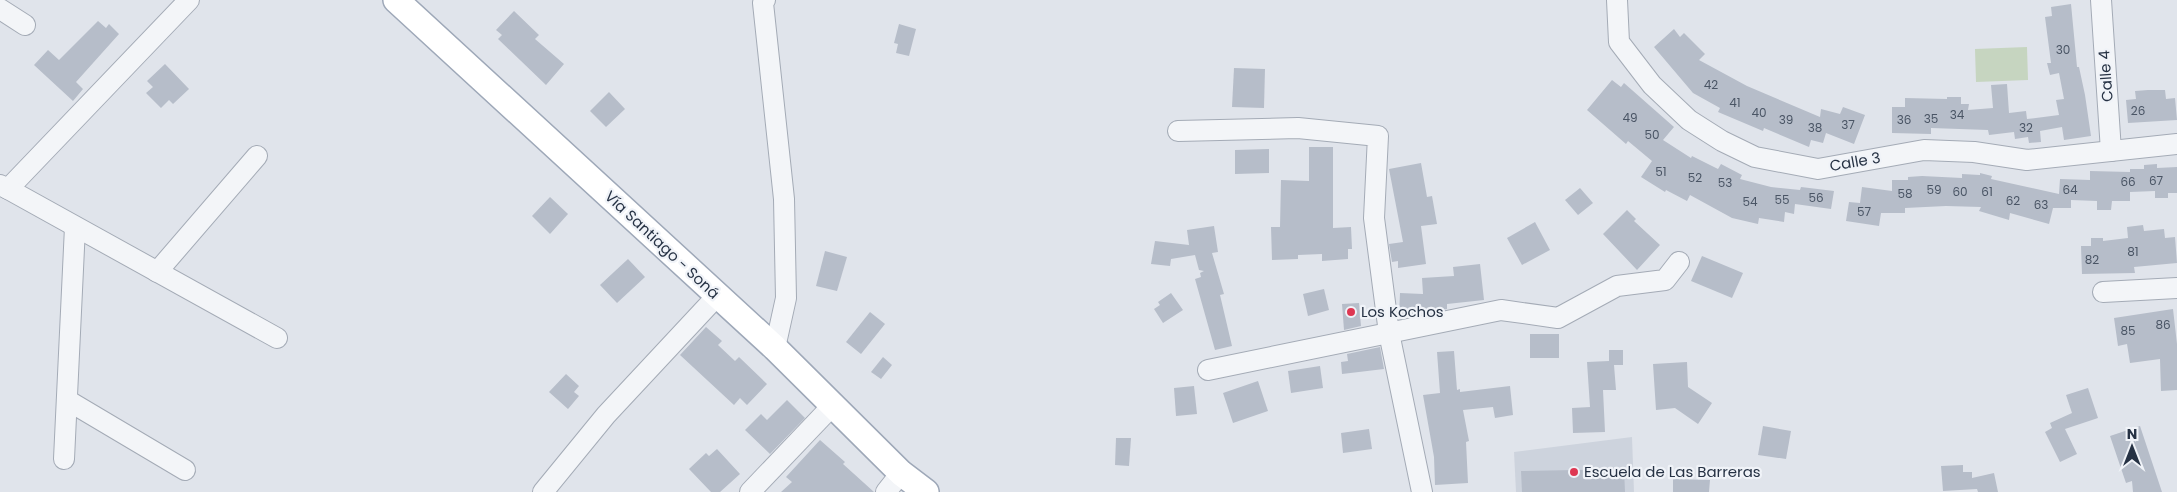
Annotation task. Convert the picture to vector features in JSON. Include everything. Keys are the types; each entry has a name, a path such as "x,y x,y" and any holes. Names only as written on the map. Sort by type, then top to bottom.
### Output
{"main road":[{"name":"Vía Santiago - Soná","path":"396,0 775,348 901,473 926,492"}],"street":[{"path":"189,0 4,187 277,338"},
{"path":"765,0 763,3 784,200 786,298 775,348"},
{"name":"Calle 3","path":"1617,0 1619,42 1652,85 1689,120 1722,141 1755,157 1818,169 1924,150 1974,152 2027,160 2177,144"},
{"name":"Calle 4","path":"2102,0 2111,151"},
{"path":"0,9 25,26"},
{"path":"1178,131 1298,128 1378,136 1374,218 1390,333 1422,484 1422,492"},
{"path":"157,272 257,156"},
{"path":"64,459 75,227"},
{"path":"1208,370 1501,310 1558,318 1617,286 1665,280 1679,262"},
{"path":"2103,292 2177,288"},
{"path":"543,492 606,415 717,296"},
{"path":"67,400 185,470"},
{"path":"750,492 833,405"},
{"path":"886,492 901,473"}],"shaded area":[{"name":"Escuela de Las Barreras","path":"1632,437 1634,492 1516,492 1514,452"}],"green space":[{"path":"2027,47 2028,80 1976,82 1975,49"}],"building":[{"path":"2071,4 2077,67 2079,67 2085,95 2091,136 2064,140 2062,127 2040,131 2041,142 2029,143 2028,137 2015,139 2014,132 1989,135 1988,130 1931,128 1931,134 1892,133 1892,107 1905,107 1905,98 1947,99 1947,97 1961,97 1961,104 1969,104 1968,110 1993,108 1991,85 2007,84 2009,113 2026,111 2027,119 2059,115 2056,100 2064,99 2059,73 2050,75 2047,63 2051,63 2045,17 2052,16 2051,7"},
{"path":"514,11 539,35 535,39 564,64 546,85 498,39 502,35 496,30"},
{"path":"98,21 106,28 109,24 119,34 76,82 83,89 73,101 34,65 48,50 59,60"},
{"path":"899,24 916,29 909,56 896,53 898,44 894,43"},
{"path":"1674,29 1680,37 1684,33 1705,54 1699,60 1747,86 1820,117 1821,109 1840,114 1843,107 1865,115 1854,144 1826,133 1823,143 1811,140 1809,147 1764,128 1763,131 1718,112 1720,108 1693,93 1654,47"},
{"path":"165,64 189,89 173,104 169,100 161,108 146,93 153,87 147,81"},
{"path":"1234,68 1265,69 1264,108 1232,107"},
{"path":"1612,80 1621,87 1624,83 1674,127 1663,140 1691,158 1692,156 1718,169 1721,164 1742,175 1740,179 1771,187 1800,190 1801,187 1834,191 1831,209 1795,204 1794,214 1785,212 1784,222 1759,218 1758,224 1732,218 1690,195 1687,201 1666,190 1665,192 1641,177 1652,161 1628,141 1626,144 1587,110"},
{"path":"2165,90 2166,99 2175,98 2177,120 2128,123 2126,100 2136,99 2135,91"},
{"path":"609,92 625,109 606,127 590,111"},
{"path":"1309,147 1333,147 1333,228 1351,227 1352,249 1348,249 1348,259 1322,261 1322,254 1298,255 1298,259 1272,260 1271,227 1280,227 1281,180 1309,181"},
{"path":"1269,149 1269,173 1235,174 1235,150"},
{"path":"1421,163 1427,197 1432,196 1437,224 1421,226 1426,264 1398,268 1398,261 1392,262 1389,244 1403,242 1389,169"},
{"path":"2157,164 2157,168 2177,167 2177,193 2168,193 2168,198 2155,198 2155,191 2130,192 2130,201 2112,201 2111,210 2097,210 2097,201 2071,200 2071,208 2053,208 2049,224 2010,213 2009,220 1979,211 1981,207 1946,206 1905,208 1905,213 1881,213 1879,226 1846,221 1849,202 1860,203 1862,187 1892,191 1892,180 1908,180 1908,177 1962,178 1962,174 1980,175 1980,173 1992,176 1991,179 2059,194 2060,179 2090,180 2090,171 2130,172 2130,169 2144,169 2144,165"},
{"path":"1580,188 1593,203 1578,215 1565,200"},
{"path":"550,197 568,214 550,234 532,216"},
{"path":"1627,210 1636,219 1634,221 1660,245 1637,270 1603,234"},
{"path":"1535,222 1550,250 1522,265 1507,238"},
{"path":"2143,225 2144,231 2164,229 2165,238 2175,237 2177,263 2134,267 2135,273 2082,274 2081,246 2091,246 2091,238 2103,238 2103,241 2128,238 2127,227"},
{"path":"1214,226 1218,252 1212,253 1224,294 1220,295 1232,346 1215,350 1195,279 1201,277 1200,273 1204,271 1199,270 1195,255 1171,259 1170,266 1151,264 1155,241 1189,245 1187,230"},
{"path":"825,251 847,257 837,291 816,286"},
{"path":"1702,256 1743,273 1732,298 1691,281"},
{"path":"628,259 645,277 617,303 600,285"},
{"path":"1480,264 1484,300 1447,304 1447,309 1418,315 1399,315 1400,293 1423,294 1422,278 1454,276 1453,267"},
{"path":"1324,289 1329,310 1308,316 1303,294"},
{"path":"1171,293 1183,310 1163,323 1154,309 1160,305 1158,302"},
{"path":"1359,303 1361,326 1344,330 1342,304"},
{"path":"2173,309 2177,344 2177,390 2161,391 2160,359 2130,363 2127,344 2118,346 2114,318"},
{"path":"870,312 885,324 861,354 846,342"},
{"path":"706,327 722,341 718,345 735,361 739,357 767,384 747,405 740,398 734,405 680,355"},
{"path":"1530,334 1559,334 1559,358 1530,358"},
{"path":"1380,347 1384,369 1342,374 1341,362 1348,361 1347,354"},
{"path":"1609,350 1623,350 1623,365 1614,365 1616,390 1603,390 1605,432 1573,433 1572,408 1590,407 1587,362 1609,361"},
{"path":"1454,351 1457,390 1460,389 1460,392 1510,386 1513,415 1495,418 1493,407 1463,410 1469,441 1466,442 1468,483 1435,485 1434,457 1423,395 1440,393 1437,352"},
{"path":"883,357 892,365 881,379 871,372"},
{"path":"1687,362 1688,387 1712,403 1698,424 1675,408 1656,410 1653,364"},
{"path":"1320,366 1323,388 1291,393 1288,371"},
{"path":"566,374 579,386 574,392 579,396 568,409 549,392"},
{"path":"1258,381 1268,411 1233,423 1223,393"},
{"path":"1194,386 1197,414 1176,416 1174,388"},
{"path":"2088,388 2098,418 2065,429 2077,454 2060,462 2045,432 2052,428 2050,423 2072,413 2066,395"},
{"path":"787,400 805,418 770,454 745,430 761,414 767,420"},
{"path":"1763,426 1791,431 1786,459 1758,455"},
{"path":"2140,426 2162,492 2133,492 2132,481 2126,483 2110,436"},
{"path":"1369,429 1372,449 1343,453 1341,433"},
{"path":"1116,438 1131,438 1129,466 1115,465"},
{"path":"820,440 874,492 781,492 792,482 786,477"},
{"path":"717,449 740,474 720,492 711,492 689,469 706,453 709,456"},
{"path":"1963,465 1963,472 1972,472 1972,478 1994,473 1998,492 1978,492 1977,489 1943,491 1941,466"},
{"path":"1624,469 1625,492 1522,492 1521,471"},
{"path":"1673,479 1710,480 1709,492 1673,492"}],"place":[{"name":"Los Kochos","path":"1351,312"},
{"name":"Escuela de Las Barreras","path":"1574,472"}]}
